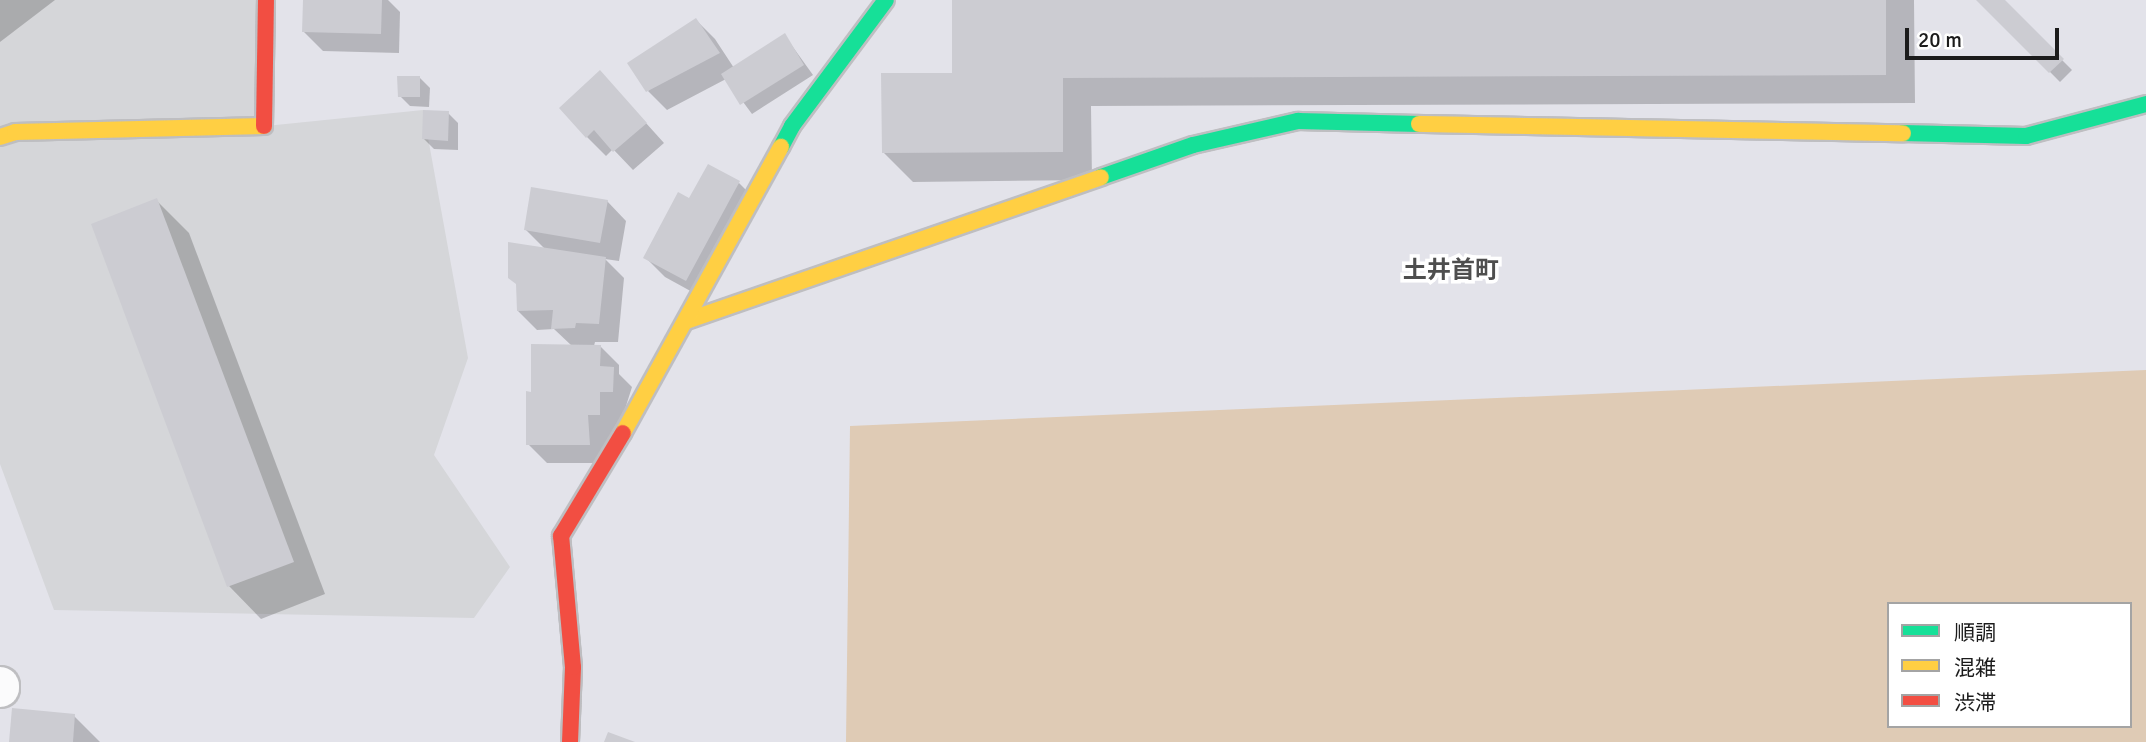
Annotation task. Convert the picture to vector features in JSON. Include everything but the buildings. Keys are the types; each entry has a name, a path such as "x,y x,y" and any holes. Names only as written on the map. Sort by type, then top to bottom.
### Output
{"street":[{"path":"0,136 15,132 266,126 266,0"},
{"path":"570,742 573,667 562,536 583,504 686,321 792,125 886,0"},
{"path":"686,321 1193,145 1298,121 2026,135 2146,104"}],"shaded area":[{"path":"0,0 266,0 266,126 423,110 468,358 434,455 510,567 474,618 54,610 0,464"},
{"path":"2146,370 2146,742 846,742 850,426"}],"traffic: fast":[{"path":"781,147 792,126 886,0"},
{"path":"1903,133 2026,136 2146,104"},
{"path":"1101,177 1193,145 1298,121 1419,124"}],"traffic: slow":[{"path":"1419,124 1903,133"},
{"path":"0,137 15,132 264,126"},
{"path":"623,433 781,147"},
{"path":"686,321 1101,177"}],"traffic: jam":[{"path":"264,126 266,0"},
{"path":"570,742 573,667 561,536 623,433"}],"district":[{"name":"土井首町","path":"1451,271"}]}
